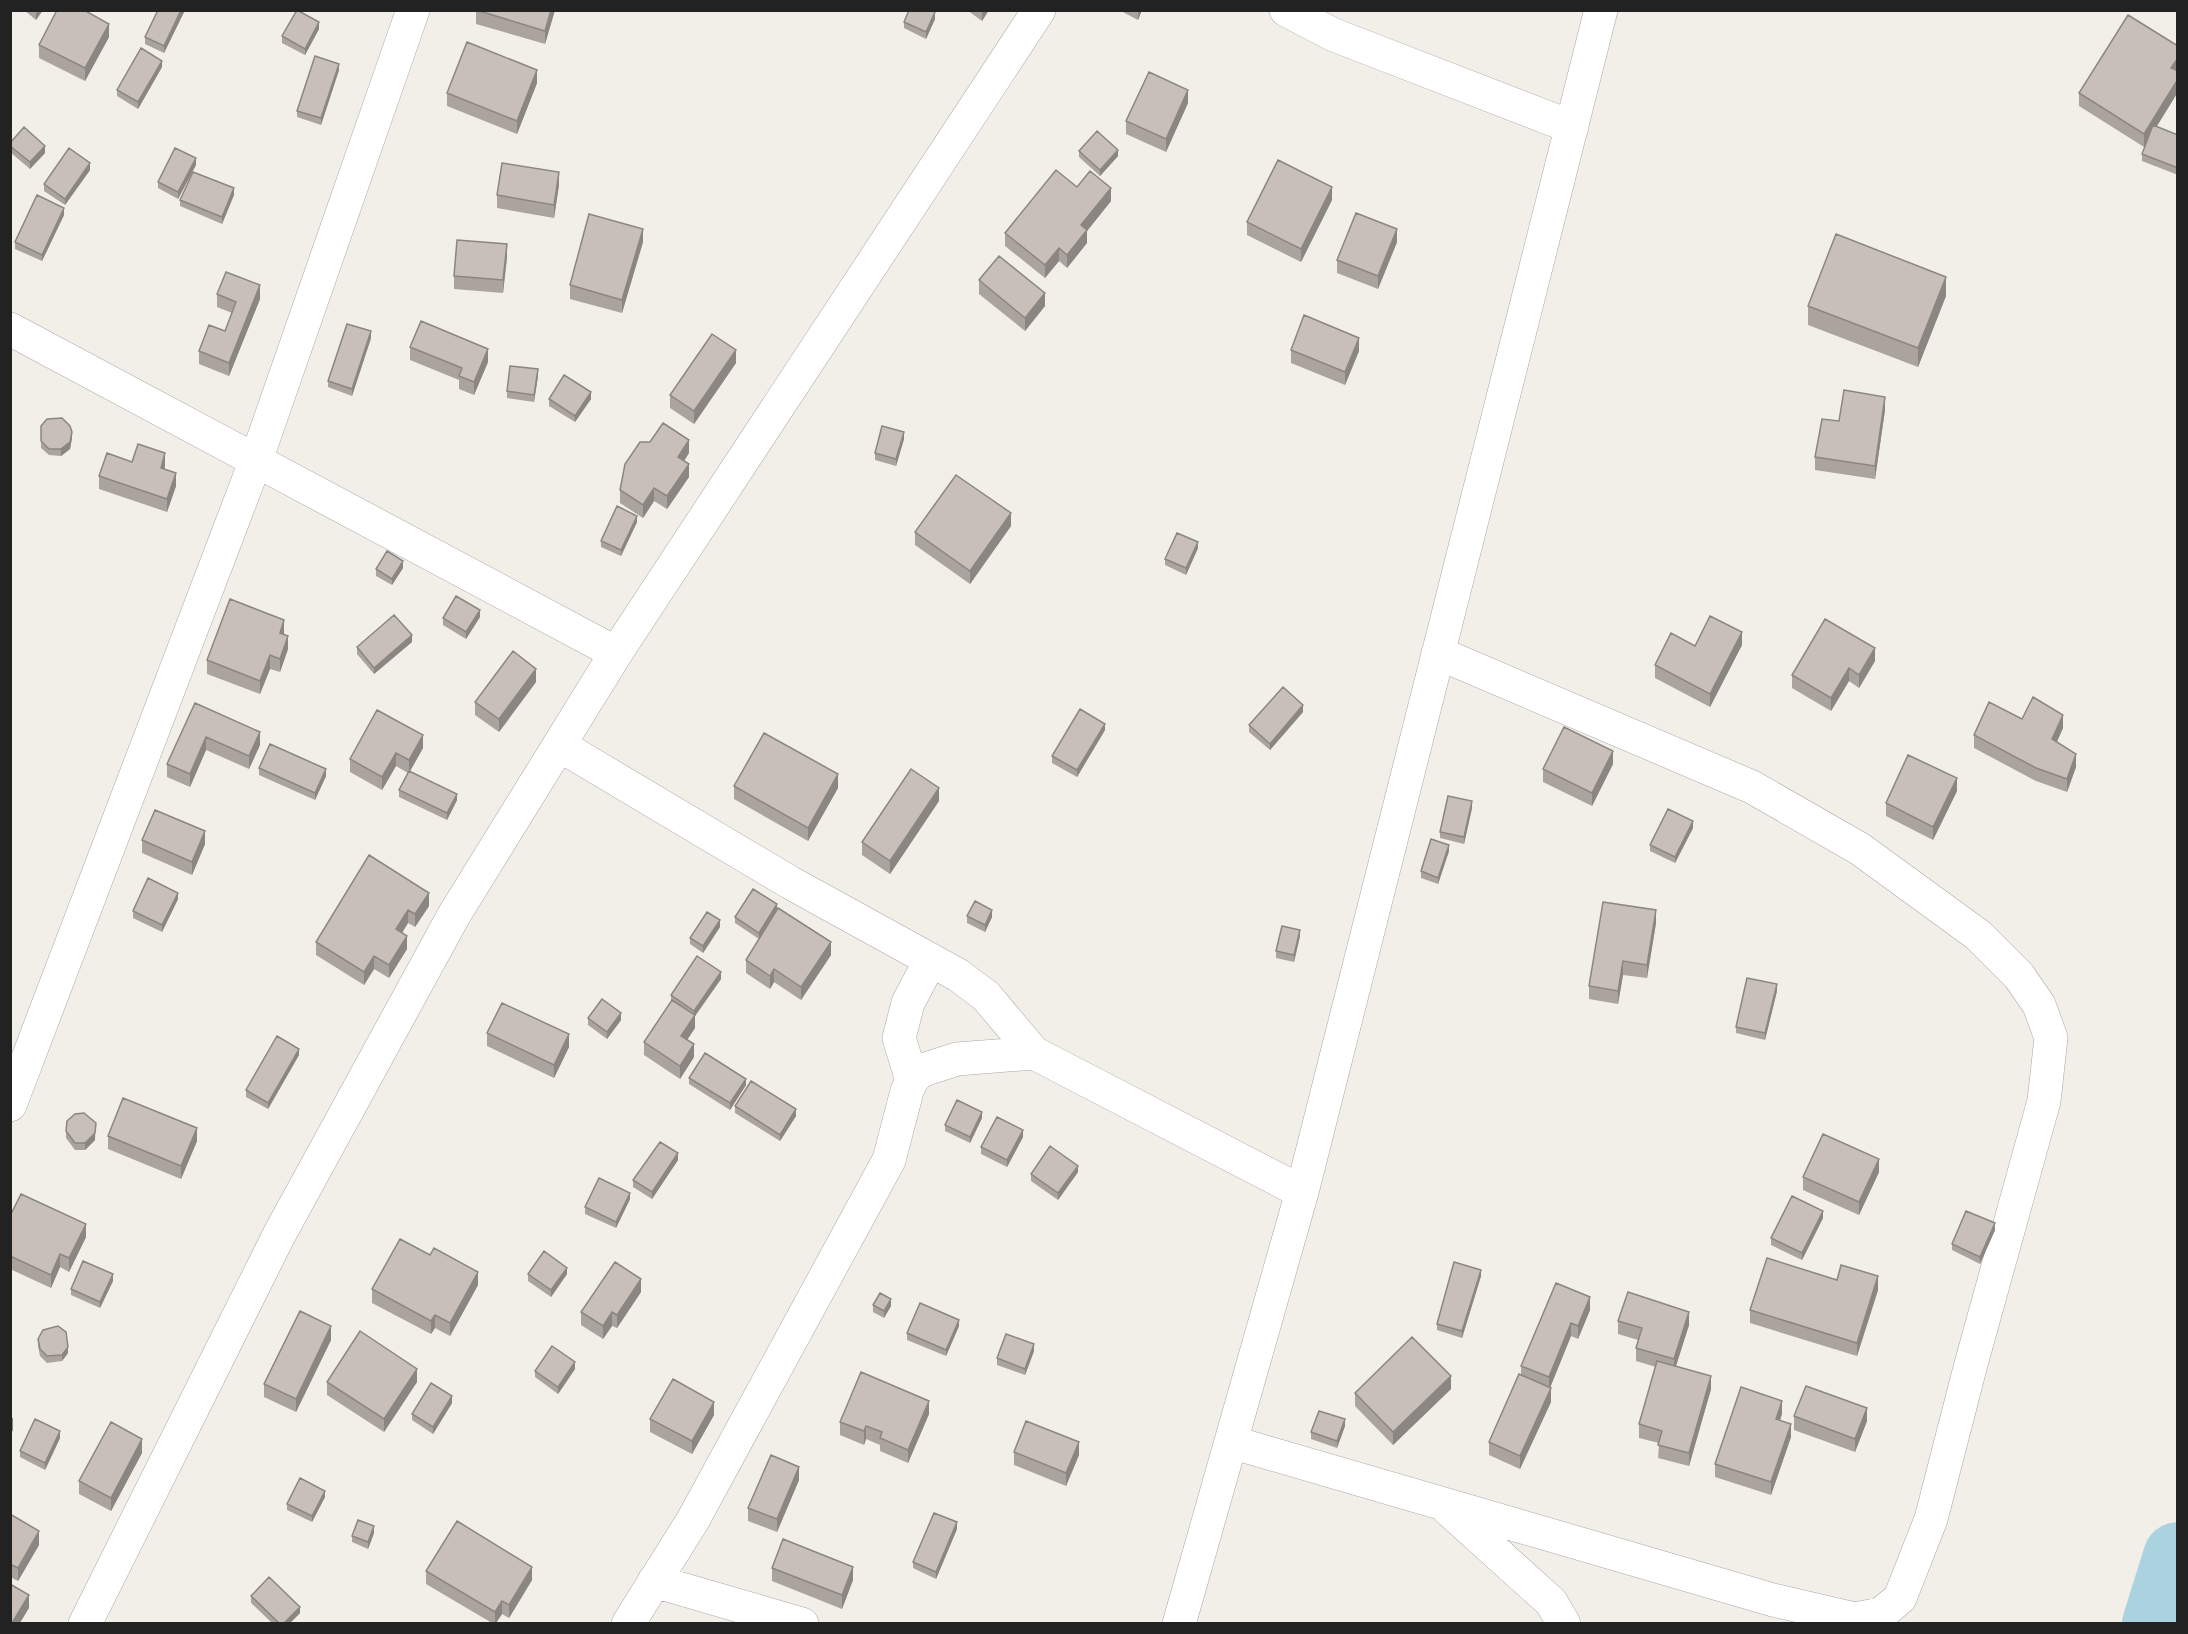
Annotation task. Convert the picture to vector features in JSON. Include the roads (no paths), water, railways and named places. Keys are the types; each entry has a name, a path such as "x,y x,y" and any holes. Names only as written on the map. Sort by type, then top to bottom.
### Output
{"street":[{"path":"10,1105 256,460 413,10"},
{"path":"85,1623 279,1235 454,915 616,653 1039,10"},
{"path":"1286,10 1334,34 1572,127"},
{"path":"1179,1623 1302,1192 1601,10"},
{"path":"10,330 616,653"},
{"path":"1231,1442 1773,1600 1855,1619 1881,1614 1900,1598 1931,1519 1971,1364 2044,1101 2051,1038 2039,1005 2026,986 1986,943 1860,849 1752,787 1438,653"},
{"path":"559,745 792,883 958,975 986,996 1034,1053 1302,1192"},
{"path":"912,1080 899,1038 908,1003 930,961"},
{"path":"628,1623 693,1520 889,1160 912,1080 920,1071 957,1059 1034,1053"},
{"path":"1442,1504 1551,1602 1564,1623"},
{"path":"654,1581 802,1623"}],"waterway":[{"path":"2157,1624 2178,1557"}]}
